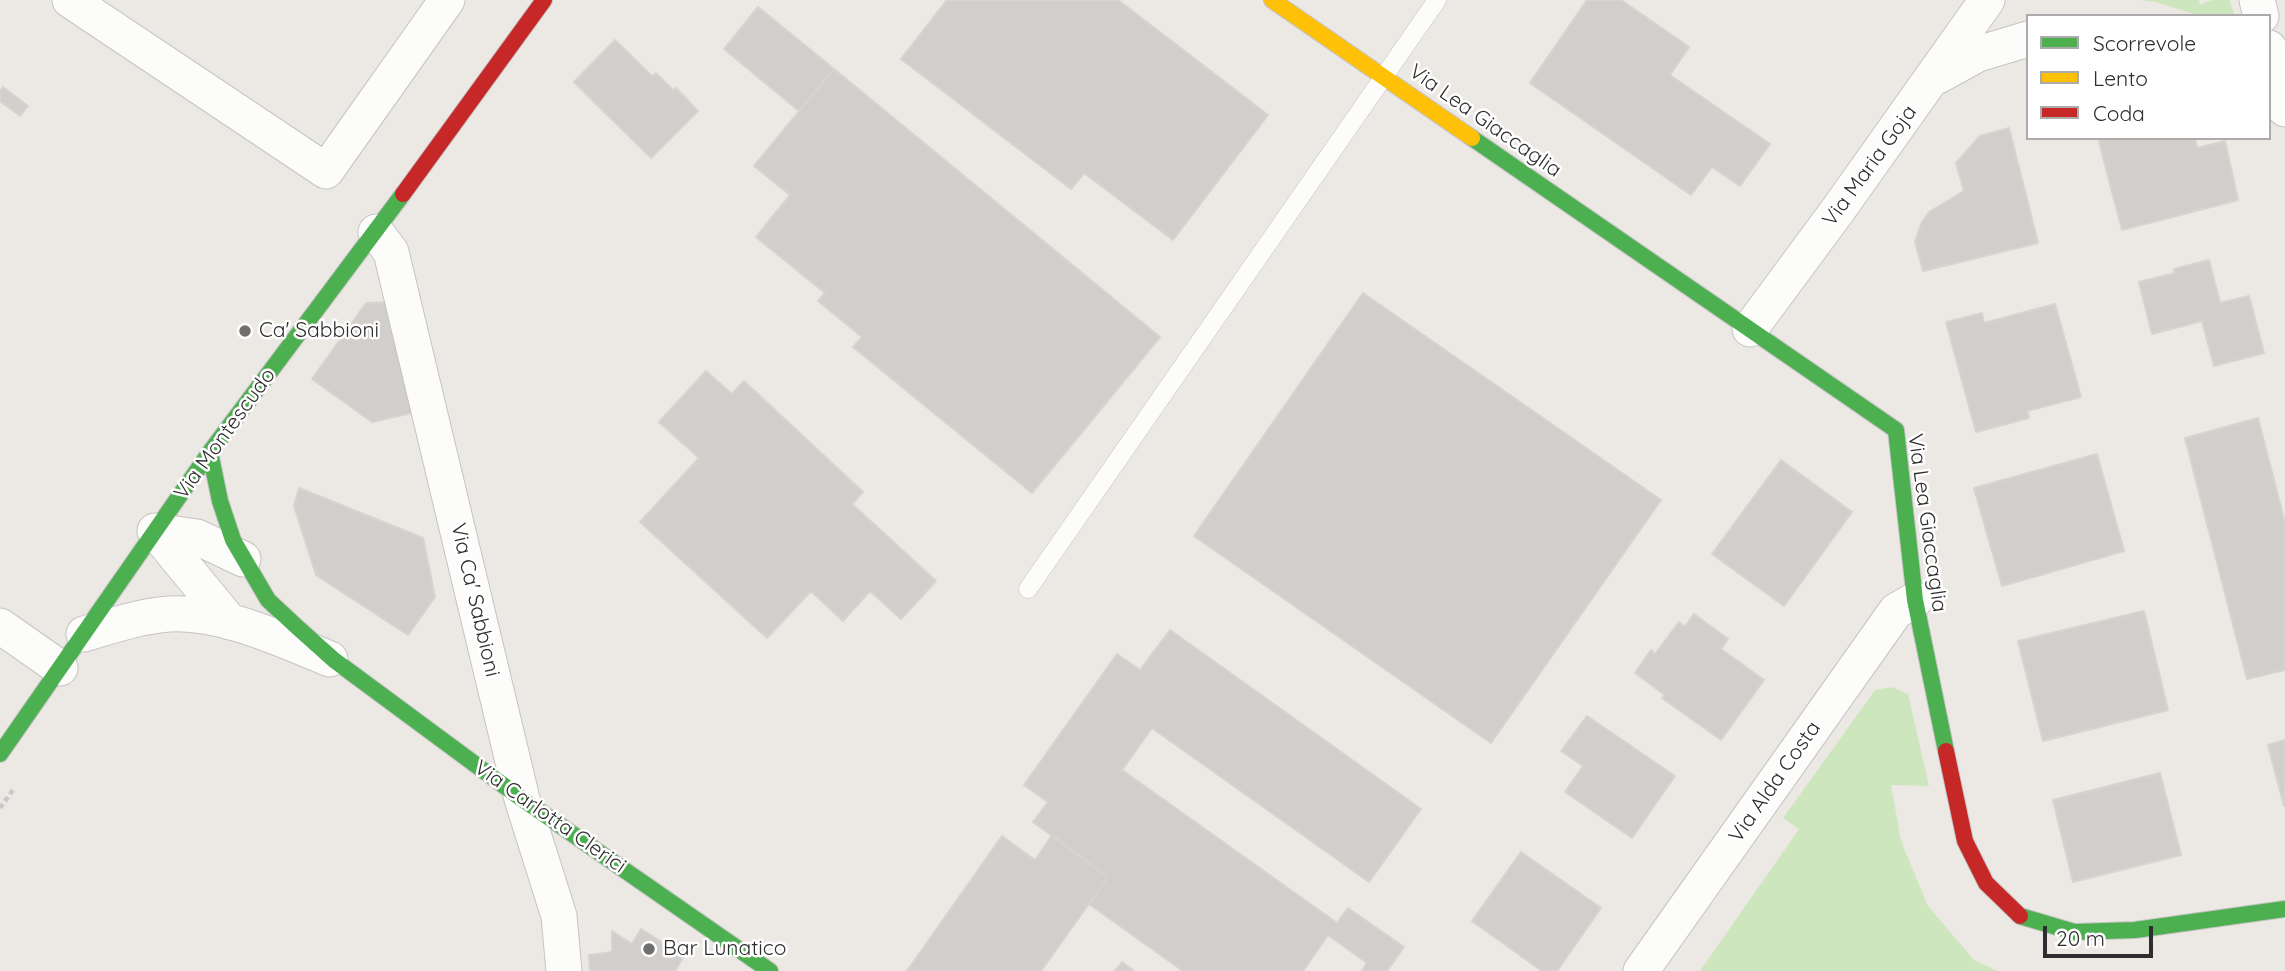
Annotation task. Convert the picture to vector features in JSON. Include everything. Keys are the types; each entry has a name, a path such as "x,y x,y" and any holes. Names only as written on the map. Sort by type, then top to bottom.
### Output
{"street":[{"path":"70,0 326,170 447,0"},
{"name":"Via Montescudo","path":"0,754 210,452 376,232 544,0"},
{"name":"Via Lea Giaccaglia","path":"1272,0 1896,430 1915,600 1965,841 1986,883 2021,917 2074,932 2135,930 2285,909"},
{"name":"Via Maria Goja","path":"1750,330 1987,0"},
{"path":"1932,79 1978,54 2026,40"},
{"path":"2271,56 2285,109"},
{"path":"2271,102 2285,120"},
{"name":"Via Ca' Sabbioni","path":"376,232 391,253 522,799 559,916 564,971"},
{"name":"Via Carlotta Clerici","path":"210,452 220,501 233,540 268,600 334,660 522,799 765,970"},
{"path":"155,531 197,537 243,559"},
{"path":"155,531 230,622"},
{"name":"Via Alda Costa","path":"1641,971 1896,611 1915,600"},
{"name":"Via Carlotta Clerici","path":"84,634 169,614 216,617 334,660"},
{"path":"0,626 60,668"}],"lane":[{"path":"1028,589 1437,0"}],"path":[{"path":"0,808 16,786"}],"green space":[{"path":"2139,0 2199,0 2200,5 2212,0 2229,0 2234,14 2194,14 2156,2"},
{"path":"1892,687 1908,694 1929,786 1891,785 1901,841 1928,906 1974,960 1998,971 1700,971 1799,829 1783,818 1875,690"}],"building":[{"path":"947,0 1118,0 1268,115 1173,240 1084,173 1071,189 901,59"},
{"path":"1587,0 1621,0 1689,47 1670,75 1770,144 1740,186 1712,167 1691,195 1530,83"},
{"path":"758,7 834,69 799,111 724,49"},
{"path":"615,40 652,76 656,73 673,90 676,88 698,111 651,158 574,82"},
{"path":"834,69 1160,337 1032,493 853,347 862,337 818,301 825,293 756,237 790,195 754,166"},
{"path":"3,87 28,106 20,116 0,101"},
{"path":"2009,128 2038,243 1923,271 1915,242 1921,224 1929,212 1964,191 1956,163 1980,136"},
{"path":"2099,140 2195,140 2197,148 2225,141 2238,200 2122,230"},
{"path":"2209,260 2220,303 2249,296 2264,353 2214,366 2202,321 2152,334 2139,282 2175,273 2174,269"},
{"path":"1363,293 1661,500 1491,743 1194,536"},
{"path":"393,302 416,412 372,422 312,379 366,303"},
{"path":"2055,304 2081,397 2027,411 2029,418 1976,432 1946,322 1982,313 1984,323"},
{"path":"706,371 732,394 744,381 863,492 852,504 936,581 901,619 870,591 843,621 811,591 767,638 640,522 699,458 659,422"},
{"path":"2258,418 2285,523 2285,670 2247,679 2185,438"},
{"path":"2097,454 2124,551 2002,586 1974,488"},
{"path":"1781,460 1852,512 1784,606 1712,554"},
{"path":"299,488 423,538 435,597 408,635 316,575 294,506"},
{"path":"2144,611 2168,710 2043,741 2018,641"},
{"path":"1694,614 1728,639 1721,649 1764,680 1721,740 1662,698 1665,695 1635,673 1651,650 1655,654 1679,622 1685,627"},
{"path":"1170,630 1421,809 1369,882 1152,728 1122,770 1337,923 1348,908 1404,947 1387,971 1362,971 1367,963 1328,935 1303,971 1183,971 1089,904 1108,877 1033,822 1048,802 1024,785 1117,654 1140,670"},
{"path":"1587,716 1675,776 1632,838 1565,792 1583,766 1561,751"},
{"path":"2285,740 2285,806 2284,806 2268,745"},
{"path":"2160,773 2181,855 2073,882 2053,800"},
{"path":"1052,835 1108,877 1041,971 907,971 1002,836 1035,860"},
{"path":"1521,852 1601,908 1557,971 1542,971 1472,921"},
{"path":"641,929 684,956 675,971 590,971 589,955 612,952 612,931 632,944"},
{"path":"1122,962 1134,971 1115,971"}],"traffic: fast":[{"path":"1472,138 1896,430 1915,600 1946,751"},
{"path":"0,754 210,452 403,194"},
{"path":"210,452 220,501 233,540 268,600 297,627 334,660 522,799 770,971"},
{"path":"2020,916 2074,932 2135,930 2285,909"}],"traffic: slow":[{"path":"1272,0 1472,138"}],"traffic: jam":[{"path":"403,194 544,0"},
{"path":"1946,751 1965,841 1986,883 2020,916"}],"place":[{"name":"Ca' Sabbioni","path":"245,331"},
{"name":"Bar Lunatico","path":"649,949"}]}
